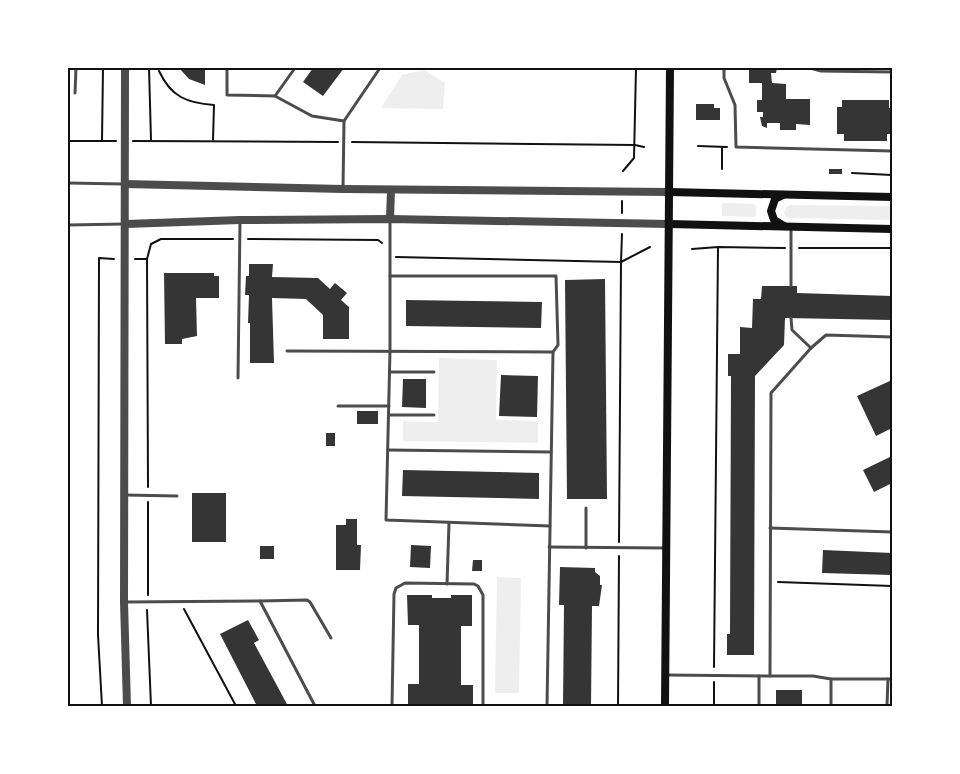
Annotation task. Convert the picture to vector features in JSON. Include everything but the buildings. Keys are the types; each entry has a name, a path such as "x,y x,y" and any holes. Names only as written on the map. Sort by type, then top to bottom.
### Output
{"main road":[{"path":"665,706 670,68"},
{"path":"669,192 892,197"},
{"path":"787,195 775,199 771,211 774,220 789,227"},
{"path":"669,224 892,228"}],"street":[{"path":"125,68 123,495 127,706"},
{"path":"125,184 391,190 669,192"},
{"path":"390,219 391,190"},
{"path":"126,224 240,220 390,219 669,224"}],"lane":[{"path":"75,93 76,68"},
{"path":"227,68 227,95 275,96 312,116 344,121"},
{"path":"275,96 296,68"},
{"path":"343,189 344,121 380,68"},
{"path":"724,68 724,78 735,105 736,147 892,151"},
{"path":"810,68 822,71 892,72"},
{"path":"68,183 125,184"},
{"path":"390,219 390,372 386,520 550,526"},
{"path":"238,378 240,220"},
{"path":"68,225 126,224"},
{"path":"789,227 791,286"},
{"path":"390,276 556,276 558,345 553,352 547,706"},
{"path":"791,318 792,330 812,348"},
{"path":"771,676 771,393 826,335 892,337"},
{"path":"287,351 553,352"},
{"path":"390,372 434,372"},
{"path":"338,406 389,406"},
{"path":"389,415 434,415"},
{"path":"388,450 551,452"},
{"path":"123,495 177,496"},
{"path":"586,508 586,548"},
{"path":"447,584 449,523"},
{"path":"770,528 892,532"},
{"path":"549,547 666,548"},
{"path":"392,706 396,588 405,583 474,584 478,586 483,596 483,706"},
{"path":"260,601 315,706"},
{"path":"124,602 310,602 331,638"},
{"path":"665,675 890,679 887,706"},
{"path":"759,676 759,706"},
{"path":"831,679 831,706"}],"path":[{"path":"68,141 102,141 103,68"},
{"path":"149,68 151,140 635,145 644,147"},
{"path":"623,171 634,158 636,68"},
{"path":"159,71 172,91 182,98 193,103 214,105 213,141"},
{"path":"698,146 722,147 722,169"},
{"path":"852,173 892,175"},
{"path":"622,201 622,214"},
{"path":"618,706 622,234"},
{"path":"151,706 147,602 147,259 151,244 161,239 378,240 386,245 386,257 621,262 650,247"},
{"path":"714,706 717,247"},
{"path":"692,249 717,247 892,248"},
{"path":"99,258 98,623 102,706"},
{"path":"770,582 892,586"},
{"path":"180,601 236,706"}],"shaded area":[{"path":"424,70 445,83 443,109 381,108 402,75"},
{"path":"722,203 754,204 756,214 754,217 722,216"},
{"path":"790,205 892,206 892,220 791,218 786,217 784,213 786,207"},
{"path":"439,358 497,360 496,420 538,421 538,443 403,441 403,421 438,422"},
{"path":"497,577 521,578 519,693 495,693"}]}
